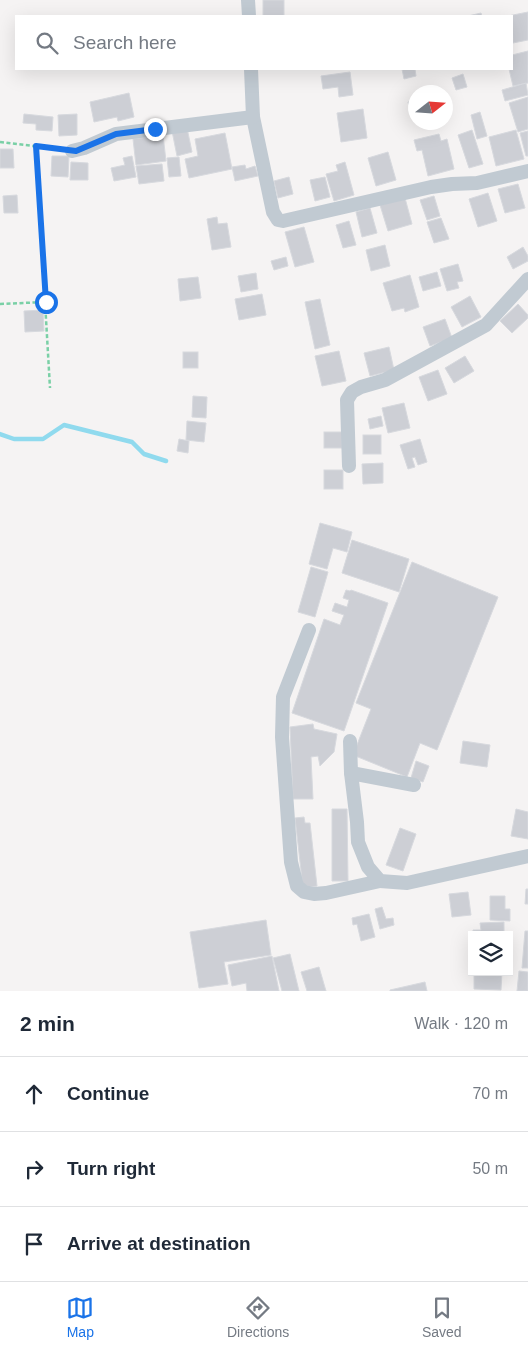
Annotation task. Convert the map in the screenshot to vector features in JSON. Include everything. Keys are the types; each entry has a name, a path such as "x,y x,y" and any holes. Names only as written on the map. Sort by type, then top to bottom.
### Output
{"street":[{"path":"248,0 249,15"},
{"path":"251,70 253,117 272,212 278,220 284,221 431,187 477,183 528,171"},
{"path":"72,151 84,148 116,134 253,117"},
{"path":"349,466 347,400 352,392 361,387 385,380 486,325 528,280"},
{"path":"309,630 283,697 282,737 291,862 297,886 304,892 314,894 326,893 380,881 407,882 528,856"},
{"path":"350,741 351,773 358,822 358,842 368,867 380,881"},
{"path":"351,773 414,785"}],"path":[{"path":"0,142 72,151"},
{"path":"36,146 50,388"},
{"path":"0,304 46,302"}],"building":[{"path":"263,0 284,0 284,15 263,15"},
{"path":"528,12 528,40 513,43 513,15"},
{"path":"528,51 528,83 513,86 509,70 513,70 513,55"},
{"path":"402,70 415,70 416,76 404,79"},
{"path":"350,72 353,95 339,97 338,87 323,89 321,76"},
{"path":"463,74 467,87 456,90 452,78"},
{"path":"526,83 528,95 505,101 502,90"},
{"path":"129,93 134,117 118,121 117,117 94,122 90,102"},
{"path":"528,97 528,129 518,132 509,103"},
{"path":"363,109 367,138 341,142 337,113"},
{"path":"480,112 487,136 477,139 471,115"},
{"path":"24,114 53,117 52,131 36,130 36,124 23,123"},
{"path":"77,114 77,135 59,136 58,115"},
{"path":"187,128 192,152 177,156 172,131"},
{"path":"472,130 483,164 469,168 458,135"},
{"path":"516,130 524,159 496,166 489,137"},
{"path":"528,131 528,156 526,156 520,133"},
{"path":"225,133 232,169 189,178 185,159 198,156 195,139"},
{"path":"439,134 441,141 447,139 454,169 428,176 422,150 417,151 414,140"},
{"path":"163,135 166,161 136,165 133,139"},
{"path":"0,149 13,149 14,168 0,168"},
{"path":"388,152 396,180 376,186 368,158"},
{"path":"52,156 69,156 68,177 51,176"},
{"path":"132,156 136,177 114,181 111,168 125,165 123,158"},
{"path":"179,157 181,176 169,177 167,158"},
{"path":"71,162 88,163 88,180 70,180"},
{"path":"345,162 354,195 334,201 326,174 338,171 336,165"},
{"path":"162,164 164,181 139,184 136,166"},
{"path":"245,165 246,169 255,166 258,176 235,181 232,167"},
{"path":"289,177 293,194 278,198 274,181"},
{"path":"325,177 330,197 315,201 310,180"},
{"path":"518,184 525,208 505,213 498,189"},
{"path":"488,193 497,221 478,227 469,199"},
{"path":"17,195 18,213 4,213 3,196"},
{"path":"434,196 440,216 427,220 420,200"},
{"path":"405,198 412,224 388,231 380,205"},
{"path":"370,208 377,233 362,237 356,212"},
{"path":"217,217 218,224 227,223 231,247 212,250 207,219"},
{"path":"441,218 449,239 434,243 427,222"},
{"path":"349,221 356,245 343,248 336,225"},
{"path":"304,227 314,262 295,267 285,232"},
{"path":"385,245 390,266 371,271 366,250"},
{"path":"523,247 528,256 528,261 513,269 507,257"},
{"path":"286,257 288,266 274,270 271,261"},
{"path":"458,264 463,281 457,282 459,288 447,291 440,269"},
{"path":"437,272 441,286 423,291 419,277"},
{"path":"256,273 258,289 241,292 238,276"},
{"path":"410,275 419,307 405,312 404,308 392,311 383,283"},
{"path":"198,277 201,298 180,301 178,279"},
{"path":"262,294 266,315 239,320 235,299"},
{"path":"470,296 481,317 462,327 451,307"},
{"path":"320,299 330,345 315,349 305,302"},
{"path":"518,304 528,315 528,318 512,333 500,321"},
{"path":"43,310 44,331 25,332 24,311"},
{"path":"445,319 452,338 430,346 423,327"},
{"path":"389,347 394,370 370,376 364,353"},
{"path":"339,351 346,381 322,386 315,356"},
{"path":"183,352 198,352 198,368 183,368"},
{"path":"465,356 474,371 454,383 445,368"},
{"path":"438,370 447,394 428,401 419,377"},
{"path":"193,396 207,397 206,418 192,417"},
{"path":"404,403 410,428 388,433 382,408"},
{"path":"381,416 383,426 370,429 368,419"},
{"path":"187,421 206,423 204,442 186,440"},
{"path":"324,432 342,432 342,448 324,448"},
{"path":"363,435 381,435 381,454 363,454"},
{"path":"179,439 189,441 188,453 177,451"},
{"path":"420,439 427,462 418,465 415,457 412,458 415,467 408,469 400,445"},
{"path":"383,463 383,483 363,484 362,464"},
{"path":"324,470 343,470 343,489 324,489"},
{"path":"320,523 352,532 347,552 333,548 327,569 309,564"},
{"path":"352,540 409,559 399,592 342,573"},
{"path":"412,562 498,597 437,750 420,743 407,777 353,755 371,709 356,703"},
{"path":"311,567 328,572 315,617 298,612"},
{"path":"346,590 388,603 344,731 292,713 324,619 340,625 344,615 332,611 335,603 347,607 349,600 343,598"},
{"path":"313,724 314,729 337,734 334,752 320,766 318,756 311,757 313,799 293,799 290,727"},
{"path":"463,741 490,745 487,767 460,763"},
{"path":"416,761 429,766 423,782 411,778"},
{"path":"332,809 347,809 348,881 332,881"},
{"path":"516,809 528,812 528,839 511,836"},
{"path":"304,817 305,823 310,823 317,886 303,888 295,818"},
{"path":"400,828 416,834 403,871 386,865"},
{"path":"526,889 528,889 528,904 525,904"},
{"path":"468,892 471,915 452,917 449,894"},
{"path":"490,896 505,896 505,909 510,909 510,921 490,920"},
{"path":"382,907 386,919 393,918 394,925 380,929 375,909"},
{"path":"369,914 375,937 361,941 357,924 353,925 352,918"},
{"path":"266,920 271,955 224,962 228,984 199,988 190,932"},
{"path":"504,922 504,931 473,931 481,930 480,923"},
{"path":"525,931 528,931 528,968 522,968"},
{"path":"290,954 299,991 282,991 273,958"},
{"path":"272,956 279,991 247,991 246,983 232,986 228,965"},
{"path":"319,967 326,991 307,991 301,972"},
{"path":"519,971 528,972 528,991 517,991"},
{"path":"474,976 502,976 501,990 474,989"},
{"path":"425,982 427,991 390,991 390,990"}],"waterway":[{"path":"0,434 14,439 43,439 64,425 132,442 144,454 166,461"}],"route":[{"path":"46,302 36,146 76,151 116,134 155,129"}]}
